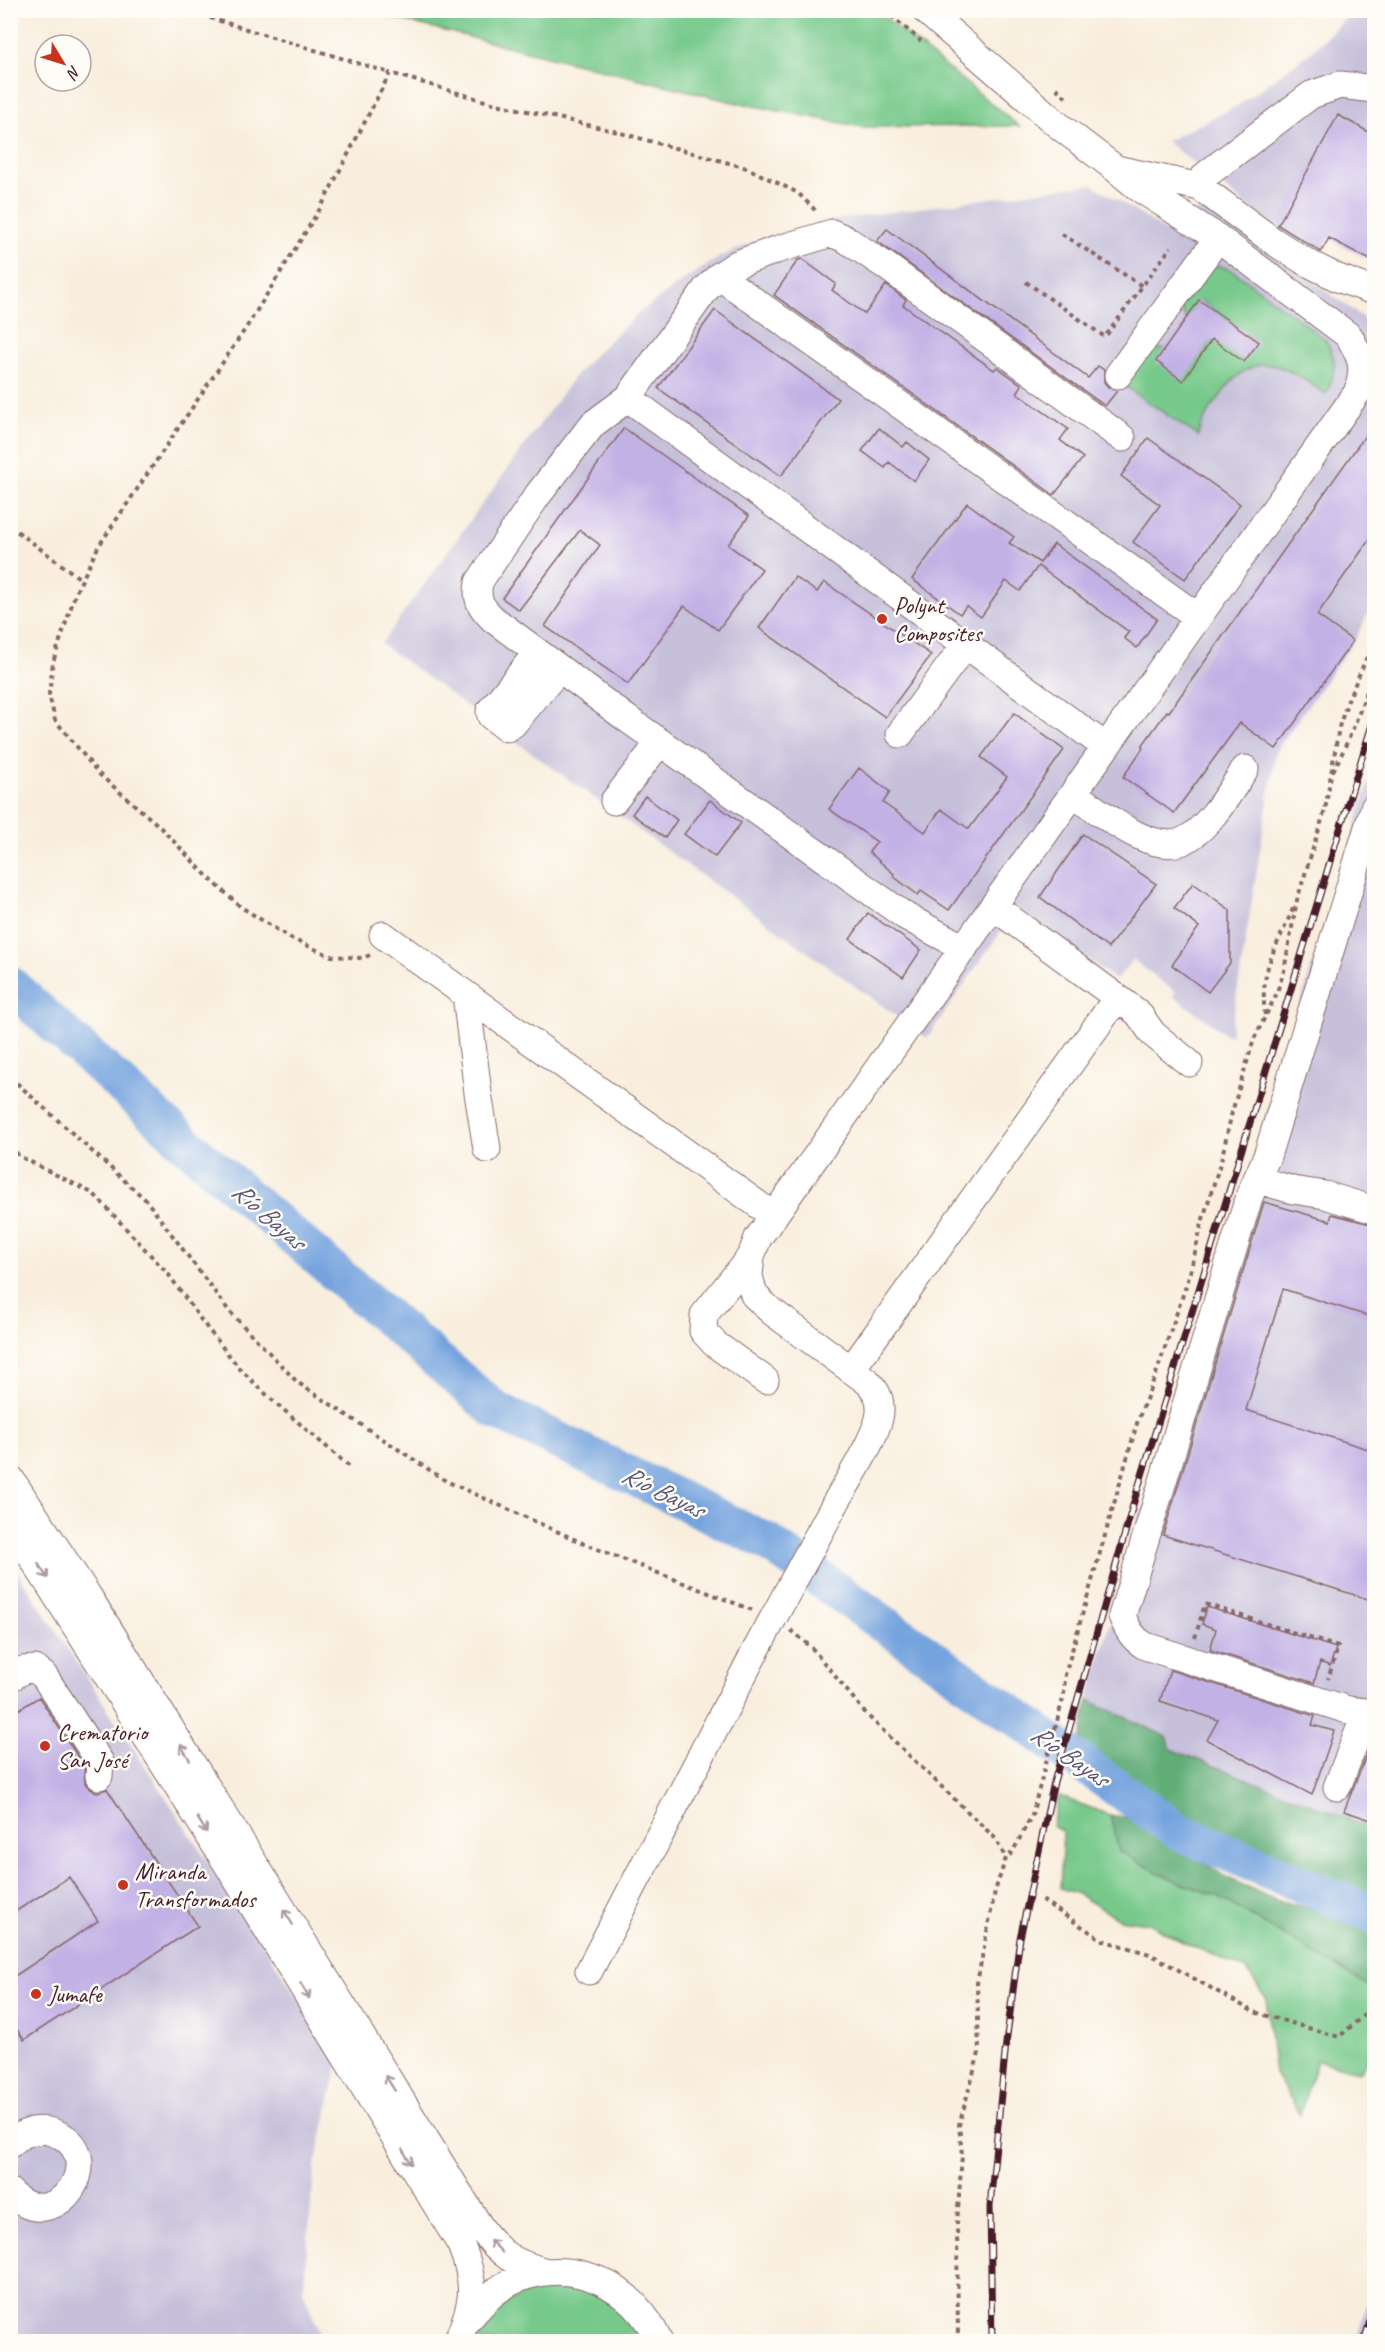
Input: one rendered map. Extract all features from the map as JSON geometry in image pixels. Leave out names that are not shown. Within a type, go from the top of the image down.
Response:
[{"type":"street","points":[[589,1971],[756,1650],[876,1429],[881,1413],[878,1394],[868,1382],[771,1311],[754,1295],[749,1276],[751,1256],[758,1238],[1358,393],[1364,375],[1361,357],[1349,336],[1218,238],[1160,213],[1139,188],[1058,125],[925,10]]},
{"type":"street","points":[[1196,186],[1207,174],[1311,95],[1341,85],[1374,89]]},
{"type":"street","points":[[1116,169],[1196,186],[1212,195],[1273,242],[1306,262],[1338,278],[1374,291]]},
{"type":"street","points":[[964,948],[905,916],[537,653],[483,609],[477,597],[479,582],[537,495],[592,424],[628,398],[706,289],[719,276],[737,264],[832,233],[847,240],[886,266],[1122,438]]},
{"type":"street","points":[[1118,375],[1218,238]]},
{"type":"street","points":[[719,276],[1198,617]]},
{"type":"street","points":[[628,398],[1106,747]]},
{"type":"street","points":[[900,734],[965,645]]},
{"type":"street","points":[[537,653],[490,711],[491,716],[507,728],[513,724],[559,669]]},
{"type":"street","points":[[614,801],[660,742]]},
{"type":"street","points":[[1073,794],[1147,840],[1167,845],[1184,841],[1199,830],[1245,769]]},
{"type":"street","points":[[1337,1787],[1370,1713],[1337,1707],[1145,1646],[1128,1632],[1122,1616],[1249,1197],[1258,1180],[1374,808]]},
{"type":"street","points":[[993,906],[1137,1013],[1153,1035],[1189,1063]]},
{"type":"street","points":[[389,939],[774,1216]]},
{"type":"street","points":[[466,995],[487,1149]]},
{"type":"street","points":[[851,1370],[1117,998]]},
{"type":"street","points":[[1258,1180],[1293,1190],[1325,1195],[1374,1210]]},
{"type":"street","points":[[751,1256],[704,1315],[704,1331],[715,1344],[765,1380]]},
{"type":"street","points":[[10,1478],[88,1596],[480,2227],[492,2244],[506,2257],[521,2265],[547,2272]]},
{"type":"street","points":[[10,1523],[219,1852],[461,2245],[472,2285],[472,2298],[460,2333]]},
{"type":"street","points":[[10,1678],[23,1670],[35,1669],[44,1676],[100,1762],[99,1776]]},
{"type":"street","points":[[10,2116],[36,2130],[58,2133],[68,2140],[78,2160],[79,2172],[76,2184],[69,2194],[48,2206],[35,2206],[22,2202],[10,2192]]},
{"type":"street","points":[[10,2144],[17,2137],[36,2130]]},
{"type":"street","points":[[460,2333],[485,2299],[514,2280],[547,2272],[568,2272],[589,2276],[609,2284],[626,2295],[642,2310],[654,2328],[659,2342]]},
{"type":"path","points":[[184,10],[492,103],[610,130],[747,168],[798,193],[825,220],[832,233]]},
{"type":"path","points":[[389,939],[363,958],[331,956],[292,939],[241,907],[208,877],[158,825],[100,775],[56,720],[49,694],[53,662],[82,580],[98,546],[246,328],[321,207],[390,73]]},
{"type":"path","points":[[1062,234],[1142,286]]},
{"type":"path","points":[[1026,282],[1105,337],[1171,247]]},
{"type":"path","points":[[10,526],[82,580]]},
{"type":"path","points":[[1265,1016],[1263,996],[1266,969],[1296,900],[1325,810],[1339,727],[1348,700],[1374,641]]},
{"type":"path","points":[[1331,775],[1353,732],[1366,697],[1374,662]]},
{"type":"path","points":[[958,2342],[957,2223],[962,2155],[959,2125],[980,2053],[977,1983],[995,1892],[1006,1858],[1012,1853],[1032,1815],[1064,1695],[1065,1676],[1138,1420],[1160,1365],[1189,1277],[1232,1112],[1254,1039],[1276,994],[1284,971],[1296,900]]},
{"type":"path","points":[[10,1077],[146,1200],[229,1311],[297,1382],[446,1481],[587,1545],[756,1612]]},
{"type":"path","points":[[10,1145],[19,1156],[94,1194],[169,1275],[240,1369],[351,1468]]},
{"type":"path","points":[[1193,1644],[1205,1604],[1338,1647],[1326,1686]]},
{"type":"path","points":[[788,1628],[811,1647],[868,1716],[994,1838],[1006,1858]]},
{"type":"path","points":[[1374,1659],[1369,1678],[1374,1683]]},
{"type":"path","points":[[1042,1900],[1102,1941],[1150,1954],[1254,2012],[1339,2037],[1374,2006]]},
{"type":"shaded area","points":[[1353,11],[1374,11],[1374,262],[1330,238],[1321,252],[1276,229],[1166,141],[1237,106],[1311,52]]},
{"type":"shaded area","name":"Polynt Composites","points":[[1092,184],[1177,238],[1204,201],[1374,326],[1374,601],[1356,638],[1276,751],[1230,1037],[1173,996],[1176,992],[1133,960],[1116,980],[1017,908],[927,1038],[381,644],[574,377],[638,314],[687,278],[720,257],[762,238],[826,221]]},
{"type":"shaded area","points":[[1374,765],[1374,1829],[1171,1749],[1167,1737],[1088,1700],[1138,1527],[1138,1516],[1145,1506]]},
{"type":"shaded area","points":[[10,1561],[339,2060],[315,2166],[303,2291],[323,2341],[11,2341]]},
{"type":"shaded area","points":[[1374,2280],[1374,2341],[1356,2341]]},
{"type":"green space","points":[[364,11],[877,11],[1019,126],[862,127],[733,102]]},
{"type":"green space","points":[[1220,266],[1233,271],[1325,339],[1334,360],[1334,372],[1326,394],[1284,369],[1271,365],[1259,365],[1246,369],[1234,379],[1214,404],[1198,436],[1122,384],[1151,349],[1165,349],[1182,380],[1212,339],[1258,342],[1200,300],[1186,319],[1180,306],[1208,269]]},
{"type":"green space","points":[[1088,1700],[1167,1737],[1171,1749],[1374,1829],[1374,1989],[1217,1896],[1172,1880],[1119,1851],[1110,1815],[1144,1821],[1224,1876],[1275,1900],[1311,1908],[1312,1889],[1275,1866],[1170,1814],[1080,1744]]},
{"type":"green space","points":[[1059,1796],[1110,1815],[1119,1851],[1172,1880],[1217,1896],[1374,1989],[1374,2051],[1360,2072],[1317,2060],[1300,2114],[1275,2074],[1266,1999],[1247,1970],[1181,1941],[1148,1923],[1119,1919],[1078,1894],[1060,1888],[1063,1832],[1052,1826]]},
{"type":"green space","points":[[540,2287],[575,2289],[601,2297],[622,2314],[642,2341],[472,2342],[487,2321],[508,2301]]},
{"type":"building","points":[[1338,115],[1374,135],[1374,262],[1329,238],[1321,252],[1278,225]]},
{"type":"building","points":[[887,229],[1088,378],[1098,366],[1104,370],[1104,382],[1109,388],[1117,391],[1105,406],[877,241]]},
{"type":"building","points":[[802,259],[836,284],[832,290],[865,314],[886,285],[906,300],[903,305],[994,370],[997,367],[1022,385],[1017,393],[1068,429],[1060,440],[1083,458],[1054,495],[774,295],[798,260]]},
{"type":"building","points":[[1199,300],[1259,342],[1244,362],[1212,339],[1183,381],[1156,361]]},
{"type":"building","points":[[715,310],[838,399],[781,476],[658,388]]},
{"type":"building","points":[[1374,423],[1374,533],[1317,615],[1353,641],[1276,749],[1240,723],[1174,813],[1123,777],[1143,748],[1142,746],[1167,711],[1169,712]]},
{"type":"building","points":[[624,428],[749,516],[728,545],[762,569],[718,630],[684,606],[628,684],[545,626],[600,545],[580,530],[519,610],[502,598]]},
{"type":"building","points":[[879,428],[903,447],[907,442],[929,460],[914,481],[889,462],[885,468],[862,451]]},
{"type":"building","points":[[1148,438],[1240,504],[1185,579],[1133,542],[1160,505],[1121,476]]},
{"type":"building","points":[[967,503],[1014,537],[1009,543],[1040,563],[1054,544],[1157,619],[1137,648],[1124,638],[1129,632],[1038,566],[1020,591],[1006,581],[981,617],[966,606],[960,614],[912,579]]},
{"type":"building","points":[[795,577],[817,592],[824,582],[931,655],[885,717],[759,628]]},
{"type":"building","points":[[1014,713],[1064,750],[949,910],[921,891],[918,895],[893,876],[894,874],[869,852],[877,842],[829,809],[859,768],[890,792],[883,803],[925,832],[941,809],[969,829],[1007,777],[981,757]]},
{"type":"building","points":[[645,796],[677,820],[665,838],[632,814]]},
{"type":"building","points":[[710,800],[741,823],[715,857],[684,834]]},
{"type":"building","points":[[1083,834],[1156,884],[1108,948],[1040,897]]},
{"type":"building","points":[[1193,883],[1230,910],[1230,963],[1208,992],[1172,965],[1199,927],[1174,908]]},
{"type":"building","points":[[868,913],[921,950],[903,977],[850,939]]},
{"type":"building","points":[[1264,1202],[1330,1221],[1332,1214],[1374,1225],[1374,1318],[1283,1289],[1246,1410],[1374,1451],[1374,1601],[1163,1535]]},
{"type":"building","points":[[1207,1607],[1336,1648],[1330,1666],[1320,1662],[1314,1683],[1210,1650],[1216,1629],[1202,1624]]},
{"type":"building","points":[[1170,1670],[1315,1716],[1312,1725],[1334,1731],[1312,1795],[1207,1740],[1218,1720],[1160,1701]]},
{"type":"building","points":[[39,1697],[84,1766],[85,1783],[97,1792],[107,1789],[198,1926],[24,2040],[10,2019],[10,1979],[98,1921],[69,1877],[10,1915],[10,1715]]},
{"type":"building","points":[[1374,1736],[1374,1821],[1344,1811]]},
{"type":"waterway","name":"Río Bayas","points":[[10,985],[210,1165],[495,1410],[766,1541],[1178,1831],[1374,1915]]},
{"type":"railway","points":[[992,2342],[990,2206],[1006,2043],[1020,1938],[1054,1782],[1135,1498],[1374,718]]},
{"type":"railway","points":[[1364,2342],[1374,2307]]},
{"type":"place","name":"Polynt Composites","points":[[882,619]]},
{"type":"place","name":"Crematorio San José","points":[[45,1746]]},
{"type":"place","name":"Miranda Transformados","points":[[123,1885]]},
{"type":"place","name":"Jumafe","points":[[36,1994]]}]
